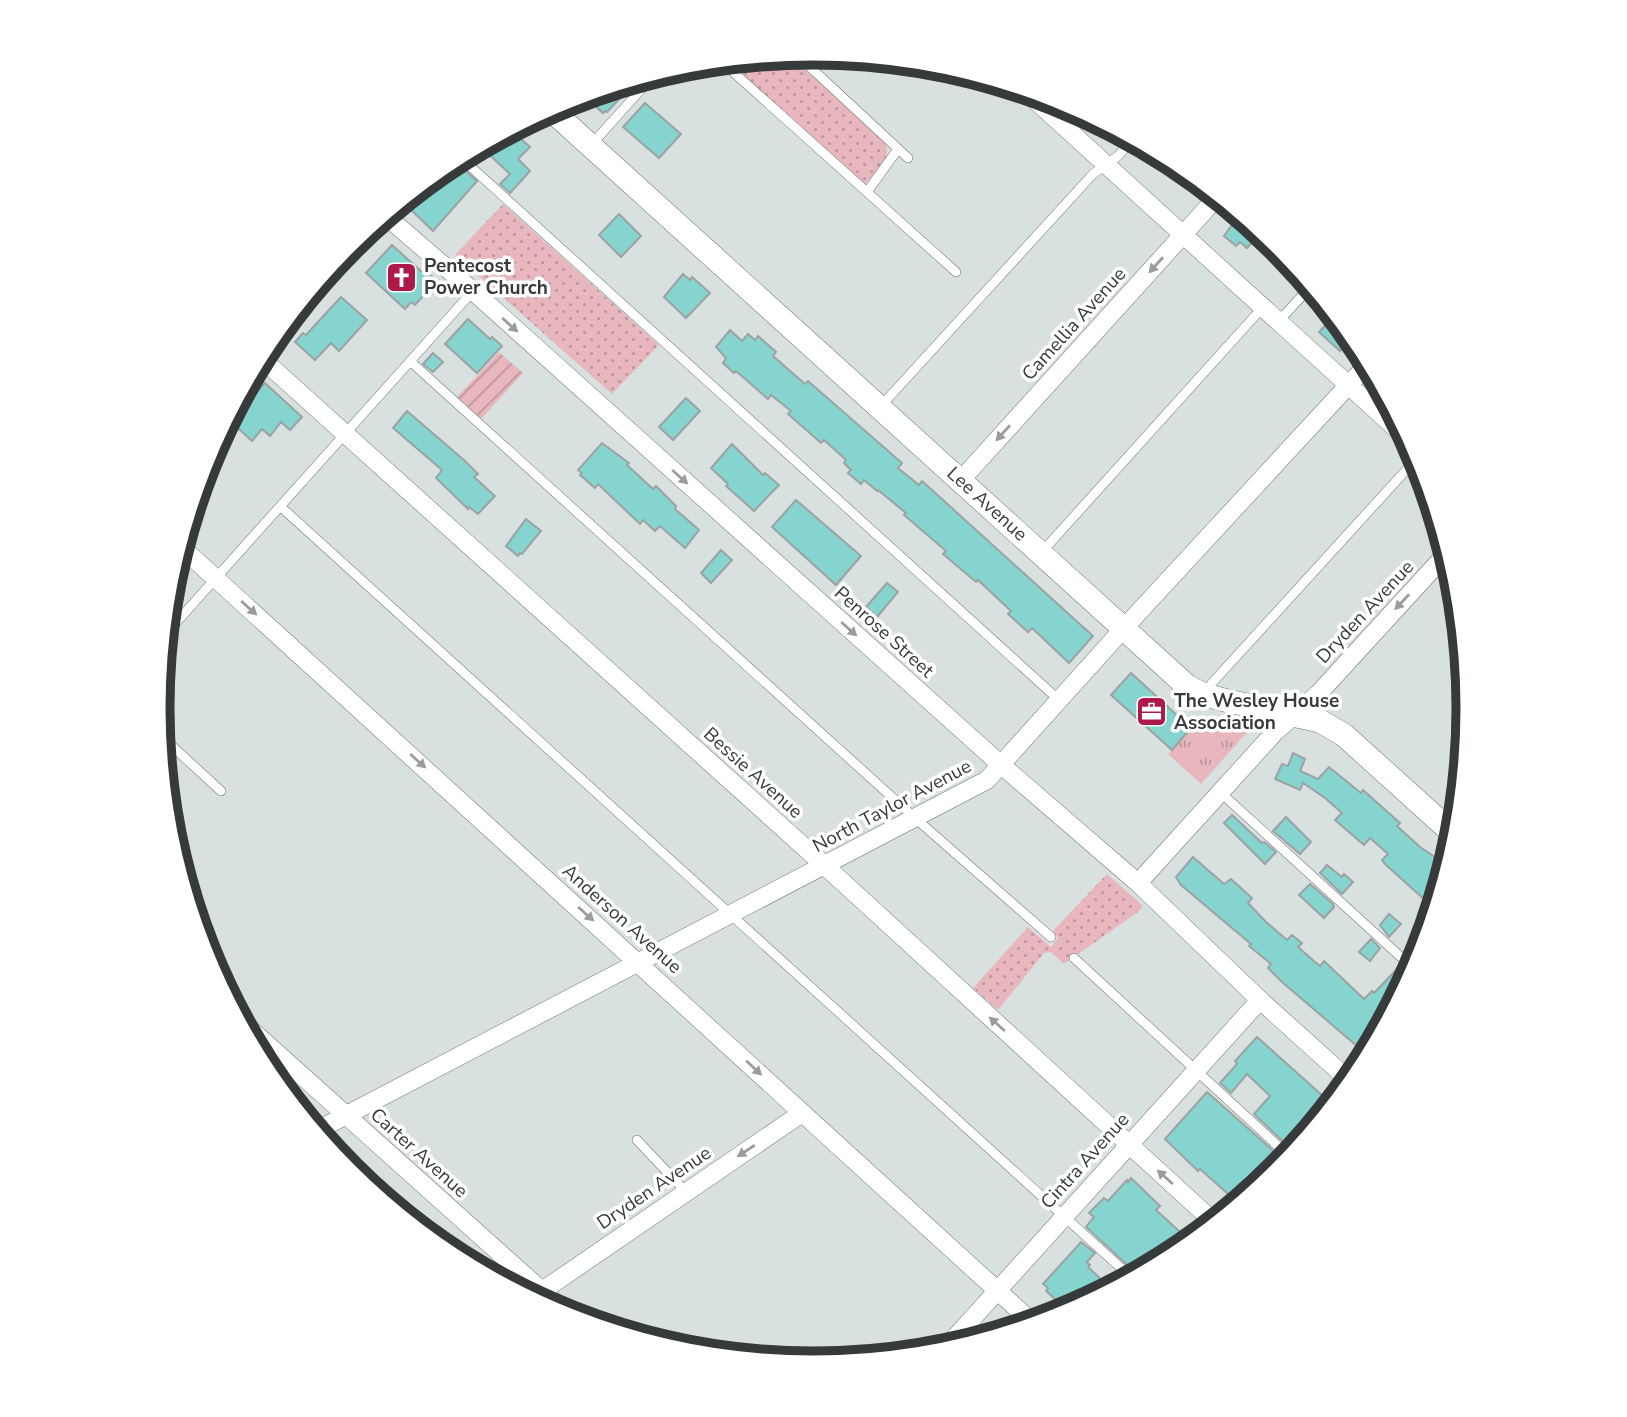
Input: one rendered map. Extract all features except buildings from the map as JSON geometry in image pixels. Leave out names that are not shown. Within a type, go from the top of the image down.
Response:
[{"type":"street","points":[[1043,108],[1391,424]]},
{"type":"street","name":"Lee Avenue","points":[[559,117],[1187,686],[1202,694],[1320,721],[1344,735],[1446,827]]},
{"type":"street","name":"Camellia Avenue","points":[[961,480],[1211,203]]},
{"type":"street","name":"Penrose Street","points":[[393,222],[1001,765],[1138,883],[1343,1075]]},
{"type":"street","name":"Bessie Avenue","points":[[269,365],[824,865],[1208,1217]]},
{"type":"street","name":"North Taylor Avenue","points":[[325,1127],[987,780],[1362,372]]},
{"type":"street","name":"Anderson Avenue","points":[[189,554],[1025,1316]]},
{"type":"street","name":"Dryden Avenue","points":[[1138,883],[1275,732],[1319,693],[1440,561]]},
{"type":"street","name":"Cintra Avenue","points":[[957,1336],[1260,1000]]},
{"type":"street","name":"Carter Avenue","points":[[262,1040],[525,1284]]},
{"type":"street","name":"Dryden Avenue","points":[[540,1291],[802,1113]]},
{"type":"lane","points":[[808,65],[908,158]]},
{"type":"lane","points":[[731,70],[956,272]]},
{"type":"lane","points":[[590,145],[642,89]]},
{"type":"lane","points":[[880,407],[1093,174],[1126,146]]},
{"type":"lane","points":[[867,192],[898,149]]},
{"type":"lane","points":[[469,165],[1059,700]]},
{"type":"lane","points":[[175,624],[473,291]]},
{"type":"lane","points":[[1278,322],[1304,293]]},
{"type":"lane","points":[[1041,553],[1263,307]]},
{"type":"lane","points":[[410,361],[915,818],[1051,937]]},
{"type":"lane","points":[[1202,694],[1410,466]]},
{"type":"lane","points":[[281,507],[1125,1271]]},
{"type":"lane","points":[[171,745],[221,791]]},
{"type":"lane","points":[[1220,792],[1405,961]]},
{"type":"lane","points":[[1074,958],[1282,1150]]},
{"type":"lane","points":[[637,1140],[686,1192]]},
{"type":"green space","points":[[800,65],[883,139],[887,150],[886,162],[865,184],[735,69]]},
{"type":"green space","points":[[503,204],[659,345],[612,394],[455,255]]},
{"type":"green space","points":[[499,352],[523,373],[481,419],[457,397]]},
{"type":"green space","points":[[1200,719],[1251,728],[1201,784],[1168,754]]},
{"type":"green space","points":[[1107,874],[1143,906],[1138,912],[1064,964],[1051,952],[1044,953],[998,1010],[973,988],[1028,927],[1051,947],[1058,938],[1052,932]]},
{"type":"place","name":"Pentecost Power Church","points":[[401,277]]},
{"type":"place","name":"The Wesley House Association","points":[[1151,712]]}]
